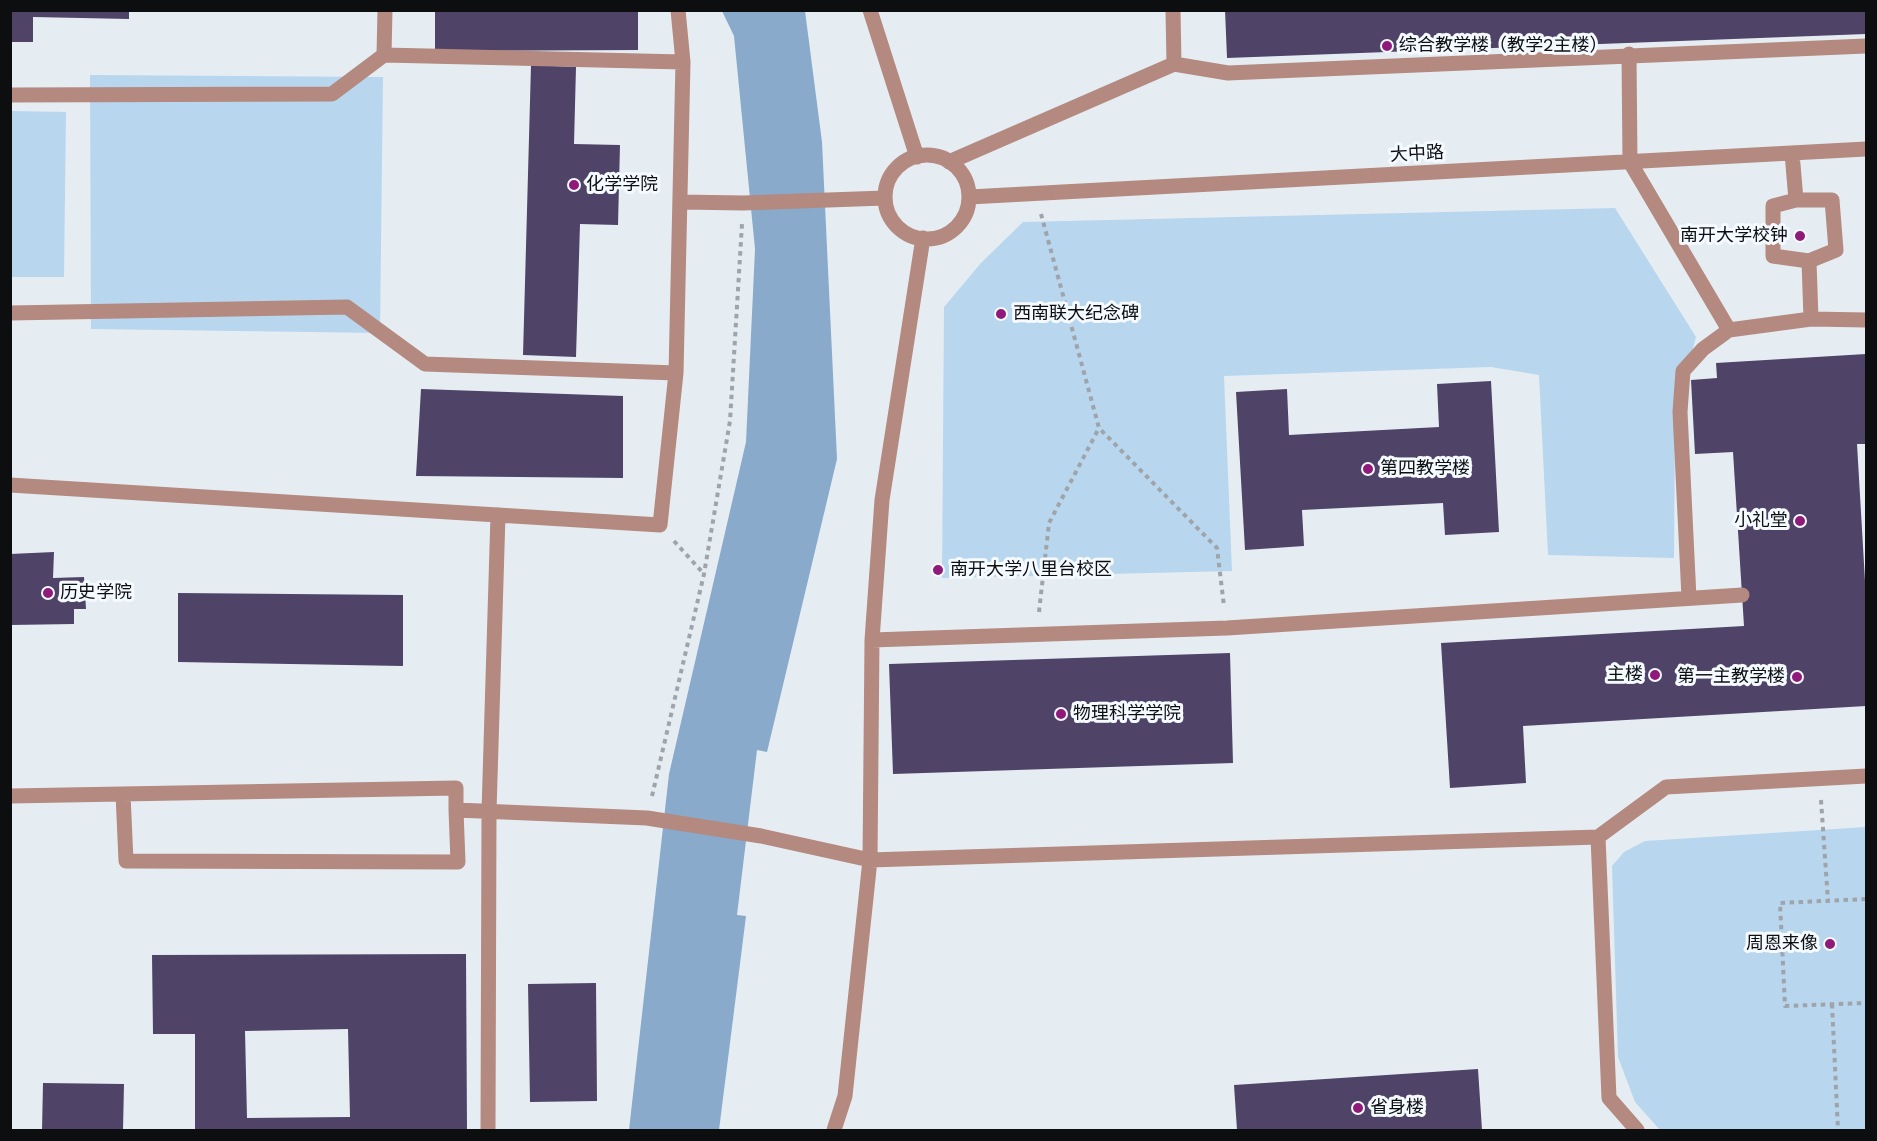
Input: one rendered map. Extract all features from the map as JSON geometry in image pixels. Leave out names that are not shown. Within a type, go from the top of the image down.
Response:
[{"type":"street","points":[[384,56],[385,10]]},
{"type":"street","points":[[10,485],[660,525],[676,373],[682,202],[683,62],[678,10]]},
{"type":"street","points":[[870,10],[917,157]]},
{"type":"street","points":[[1173,10],[1174,64]]},
{"type":"street","points":[[949,162],[1174,64],[1228,73],[1629,54],[1866,46]]},
{"type":"street","points":[[1629,54],[1630,162],[1729,330]]},
{"type":"street","points":[[10,94],[332,94],[384,56],[683,62]]},
{"type":"street","name":"大中路","points":[[969,197],[1866,149]]},
{"type":"street","points":[[1792,153],[1796,200]]},
{"type":"street","points":[[917,157],[937,157],[949,162],[960,171],[967,183],[969,197],[967,210],[961,223],[941,237],[923,238],[905,233],[895,225],[889,215],[885,198],[890,177],[898,166],[917,157]]},
{"type":"street","points":[[682,202],[743,203],[885,198]]},
{"type":"street","points":[[1796,200],[1832,200],[1836,250],[1809,261],[1773,256],[1773,206],[1796,200]]},
{"type":"street","points":[[834,1131],[845,1096],[870,860],[872,640],[882,500],[923,238]]},
{"type":"street","points":[[1809,261],[1811,319]]},
{"type":"street","points":[[10,313],[347,308],[425,364],[676,373]]},
{"type":"street","points":[[1689,598],[1680,412],[1683,371],[1703,350],[1729,330],[1811,319],[1866,320]]},
{"type":"street","points":[[488,1131],[489,812],[498,515]]},
{"type":"street","points":[[872,640],[1227,628],[1742,595]]},
{"type":"street","points":[[456,810],[647,818],[761,836],[870,860],[1598,837],[1666,787],[1866,776]]},
{"type":"street","points":[[10,796],[456,788],[458,862],[126,861],[123,794]]},
{"type":"street","points":[[1598,837],[1609,1098],[1636,1131]]},
{"type":"path","points":[[1035,193],[1099,428],[1217,548],[1227,628]]},
{"type":"path","points":[[647,818],[704,574],[730,421],[743,203]]},
{"type":"path","points":[[1036,635],[1049,523],[1099,428]]},
{"type":"path","points":[[660,525],[704,574]]},
{"type":"path","points":[[1820,778],[1828,901]]},
{"type":"path","points":[[1866,899],[1780,903],[1785,1006],[1866,1003]]},
{"type":"path","points":[[1832,1004],[1838,1131]]},
{"type":"shaded area","points":[[722,11],[805,11],[822,142],[837,459],[767,752],[757,750],[737,915],[746,916],[719,1130],[629,1130],[669,774],[746,442],[755,249],[734,36]]},
{"type":"shaded area","points":[[90,75],[383,77],[380,333],[91,329]]},
{"type":"shaded area","points":[[11,111],[66,112],[64,277],[11,277]]},
{"type":"shaded area","points":[[1615,208],[1696,337],[1675,415],[1674,558],[1548,555],[1539,375],[1491,367],[1224,376],[1232,571],[942,578],[944,307],[981,263],[1023,222]]},
{"type":"shaded area","points":[[1866,827],[1866,1130],[1660,1130],[1635,1102],[1618,1057],[1612,866],[1624,852],[1645,841]]},
{"type":"building","points":[[10,10],[129,10],[129,19],[33,17],[33,42],[10,42]]},
{"type":"building","points":[[435,10],[638,10],[638,50],[435,51]]},
{"type":"building","name":"综合教学楼（教学2主楼）","points":[[1225,10],[1866,10],[1866,34],[1227,58]]},
{"type":"building","name":"化学学院","points":[[531,65],[576,67],[574,144],[620,145],[618,225],[580,224],[576,357],[523,355]]},
{"type":"building","points":[[1866,354],[1866,444],[1857,444],[1866,598],[1866,706],[1523,726],[1526,783],[1450,788],[1441,643],[1744,626],[1733,452],[1695,454],[1691,380],[1717,378],[1716,363]]},
{"type":"building","name":"第四教学楼","points":[[1491,381],[1499,532],[1445,535],[1443,503],[1302,510],[1304,546],[1245,550],[1236,392],[1287,389],[1289,435],[1439,427],[1437,384]]},
{"type":"building","points":[[421,389],[623,396],[623,478],[416,476]]},
{"type":"building","name":"历史学院","points":[[54,552],[53,578],[84,577],[86,609],[74,609],[74,624],[10,625],[10,554]]},
{"type":"building","points":[[178,593],[403,595],[403,666],[178,662]]},
{"type":"building","name":"物理科学学院","points":[[1230,653],[1233,763],[893,774],[889,664]]},
{"type":"building","points":[[466,954],[467,1130],[195,1130],[195,1034],[153,1034],[152,955]],"holes":[[[348,1029],[350,1117],[247,1118],[245,1031]]]},
{"type":"building","points":[[596,983],[597,1101],[530,1102],[528,984]]},
{"type":"building","name":"省身楼","points":[[1478,1069],[1482,1130],[1237,1130],[1234,1085]]},
{"type":"building","points":[[43,1083],[124,1084],[123,1130],[42,1130]]},
{"type":"place","name":"综合教学楼（教学2主楼）","points":[[1387,46]]},
{"type":"place","name":"化学学院","points":[[574,185]]},
{"type":"place","name":"南开大学校钟","points":[[1800,236]]},
{"type":"place","name":"西南联大纪念碑","points":[[1001,314]]},
{"type":"place","name":"第四教学楼","points":[[1368,469]]},
{"type":"place","name":"小礼堂","points":[[1800,521]]},
{"type":"place","name":"南开大学八里台校区","points":[[938,570]]},
{"type":"place","name":"历史学院","points":[[48,593]]},
{"type":"place","name":"主楼","points":[[1655,675]]},
{"type":"place","name":"第一主教学楼","points":[[1797,677]]},
{"type":"place","name":"物理科学学院","points":[[1061,714]]},
{"type":"place","name":"周恩来像","points":[[1830,944]]},
{"type":"place","name":"省身楼","points":[[1358,1108]]}]
